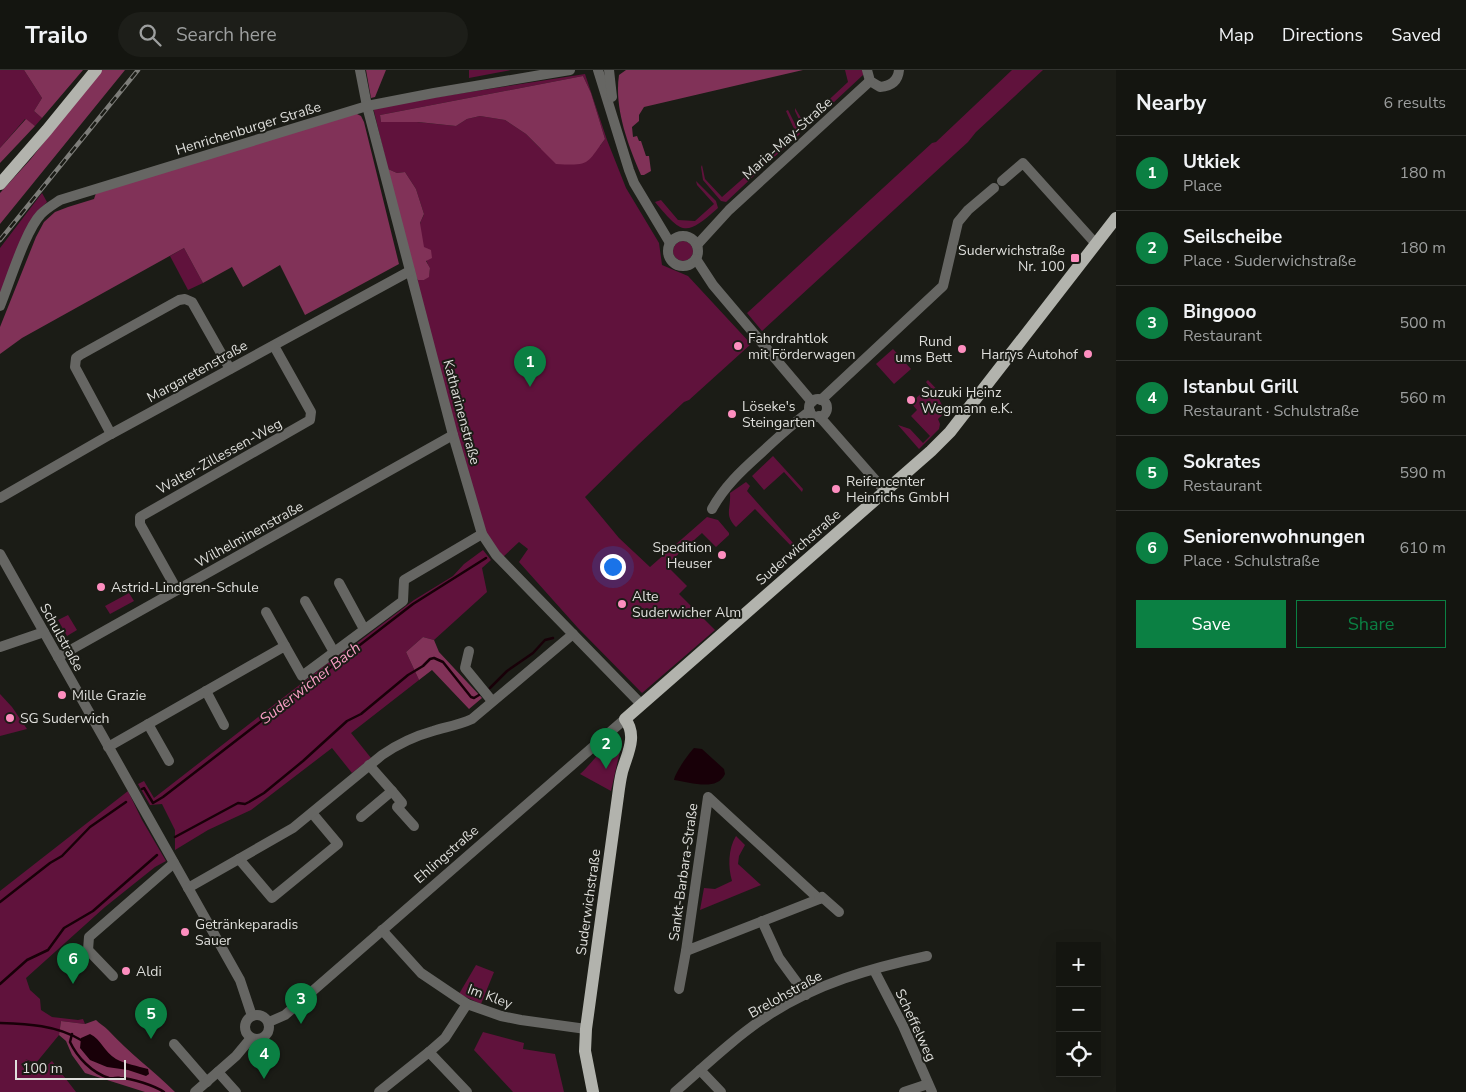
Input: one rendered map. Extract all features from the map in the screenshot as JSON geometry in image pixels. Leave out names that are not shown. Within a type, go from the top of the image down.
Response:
[{"type":"main road","points":[[0,184],[42,137],[96,70]]},
{"type":"main road","name":"Suderwichstraße","points":[[641,704],[931,451],[950,432],[1116,218]]},
{"type":"main road","name":"Ehlingstraße","points":[[625,719],[641,704]]},
{"type":"main road","name":"Suderwichstraße","points":[[593,1092],[585,1051],[586,1029],[618,796],[622,772],[632,739],[631,730],[625,719]]},
{"type":"street","name":"Katharinenstraße","points":[[360,70],[366,106],[482,534],[496,555],[641,704]]},
{"type":"street","name":"Henrichenburger Straße","points":[[0,306],[28,235],[38,218],[60,200],[366,106],[570,70]]},
{"type":"street","points":[[598,70],[629,170],[647,205],[674,240]]},
{"type":"street","points":[[609,70],[617,133]]},
{"type":"street","points":[[867,70],[870,81],[880,87],[896,80],[899,70]]},
{"type":"street","name":"Maria-May-Straße","points":[[694,242],[870,81]]},
{"type":"street","points":[[712,509],[729,483],[943,286],[958,222],[968,210],[1023,163],[1096,244]]},
{"type":"street","points":[[682,236],[694,242],[698,255],[693,263],[683,267],[672,262],[668,252],[674,240],[682,236]]},
{"type":"street","points":[[693,263],[814,404],[815,416],[819,416],[885,491]]},
{"type":"street","name":"Margaretenstraße","points":[[0,498],[111,434],[410,271]]},
{"type":"street","points":[[111,434],[75,367],[76,358],[80,354],[179,300],[185,299],[192,302],[230,369]]},
{"type":"street","name":"Walter-Zillessen-Weg","points":[[177,590],[140,524],[140,517],[310,420],[311,412],[274,346]]},
{"type":"street","points":[[814,404],[825,404],[824,414],[819,416]]},
{"type":"street","name":"Wilhelminenstraße","points":[[58,657],[454,435]]},
{"type":"street","points":[[266,612],[302,676],[403,601],[404,580],[482,534]]},
{"type":"street","name":"Schulstraße","points":[[0,554],[3,567],[44,632],[240,980],[252,1016]]},
{"type":"street","points":[[339,583],[364,629]]},
{"type":"street","points":[[305,602],[334,652]]},
{"type":"street","points":[[0,647],[44,632]]},
{"type":"street","points":[[188,888],[293,828],[392,748],[435,730],[472,719],[573,634]]},
{"type":"street","points":[[108,747],[285,646]]},
{"type":"street","points":[[469,651],[465,668],[492,701]]},
{"type":"street","points":[[206,691],[224,725]]},
{"type":"street","name":"Ehlingstraße","points":[[195,1092],[236,1056],[251,1038],[255,1040],[264,1038],[269,1031],[269,1022],[285,1015],[625,719]]},
{"type":"street","points":[[148,724],[169,761]]},
{"type":"street","points":[[369,765],[402,803],[397,807],[414,826]]},
{"type":"street","points":[[361,817],[392,791]]},
{"type":"street","name":"Sankt-Barbara-Straße","points":[[679,989],[708,797],[819,898]]},
{"type":"street","points":[[239,859],[272,898],[338,844],[312,813]]},
{"type":"street","points":[[113,976],[88,950],[89,937],[174,863]]},
{"type":"street","name":"Sankt-Barbara-Straße","points":[[686,952],[822,897],[839,912]]},
{"type":"street","points":[[762,921],[779,958],[806,995]]},
{"type":"street","name":"Im Kley","points":[[382,930],[421,973],[467,1004],[501,1016],[586,1029]]},
{"type":"street","name":"Brelohstraße","points":[[675,1092],[754,1025],[806,995],[837,981],[927,956]]},
{"type":"street","name":"Scheffelweg","points":[[874,970],[903,1026],[930,1088]]},
{"type":"street","points":[[379,1092],[445,1038],[467,1004]]},
{"type":"street","points":[[251,1038],[246,1032],[246,1020],[252,1016],[259,1015],[265,1017],[269,1022]]},
{"type":"street","points":[[174,1044],[207,1082]]},
{"type":"street","points":[[429,1052],[467,1092]]},
{"type":"street","points":[[700,1070],[720,1092]]},
{"type":"street","points":[[218,1072],[236,1092]]},
{"type":"street","points":[[904,1092],[930,1088]]},
{"type":"shaded area","points":[[0,70],[24,70],[42,98],[34,111],[42,118],[35,126],[25,119],[0,148]]},
{"type":"shaded area","points":[[24,70],[83,70],[42,118],[34,111],[42,98]]},
{"type":"shaded area","points":[[101,70],[125,70],[0,224],[0,193],[30,160]]},
{"type":"shaded area","points":[[366,70],[386,70],[375,97],[371,98]]},
{"type":"shaded area","points":[[469,70],[511,70],[469,78]]},
{"type":"shaded area","points":[[626,70],[803,70],[644,107],[639,115],[639,121],[632,127],[633,137],[637,136],[639,141],[641,141],[646,156],[649,156],[651,171],[641,175],[623,126],[618,100],[619,75]]},
{"type":"shaded area","points":[[845,70],[863,70],[863,75],[804,130],[795,108],[804,123],[848,82]]},
{"type":"shaded area","points":[[1012,70],[1043,70],[976,132],[968,142],[762,331],[747,313],[932,143],[936,142]]},
{"type":"shaded area","points":[[585,74],[607,140],[626,188],[659,243],[662,265],[688,276],[751,344],[689,400],[684,402],[585,497],[619,538],[650,567],[707,517],[718,520],[729,533],[716,547],[702,533],[666,565],[687,586],[679,594],[715,630],[642,693],[578,628],[519,562],[528,549],[519,542],[503,557],[484,531],[412,271],[373,107]],"holes":[[[583,76],[591,93],[605,139],[600,146],[541,149],[526,134],[505,120],[480,116],[467,119],[456,126],[417,122],[381,122],[380,115]],[[388,169],[397,173],[405,172],[416,189],[424,214],[420,225],[426,259],[430,268],[429,276],[424,280]]]},
{"type":"shaded area","points":[[583,76],[591,93],[605,139],[590,158],[582,164],[556,164],[526,134],[505,120],[480,116],[467,119],[456,126],[418,122],[381,122],[380,115]]},
{"type":"shaded area","points":[[788,110],[800,134],[762,168],[760,163],[795,131],[786,111]]},
{"type":"shaded area","points":[[355,113],[361,116],[364,122],[399,264],[305,315],[280,265],[243,287],[232,267],[203,283],[184,248],[22,338],[0,354],[0,327],[36,237],[44,222],[55,212],[94,199],[96,193]]},
{"type":"shaded area","points":[[26,119],[35,126],[0,163],[0,148]]},
{"type":"shaded area","points":[[702,165],[705,179],[722,197],[756,167],[759,171],[726,202],[721,201],[703,180]]},
{"type":"shaded area","points":[[388,169],[397,173],[405,172],[416,189],[424,214],[420,223],[424,247],[431,250],[432,258],[426,261],[430,268],[429,277],[424,280],[418,280],[414,273]]},
{"type":"shaded area","points":[[696,181],[716,201],[718,208],[698,224],[691,228],[685,228],[672,221],[655,202],[661,200],[678,220],[695,221],[714,204],[697,185]]},
{"type":"shaded area","points":[[42,193],[47,202],[37,212],[0,295],[0,248]]},
{"type":"shaded area","points":[[683,241],[690,244],[693,251],[690,258],[683,261],[676,258],[673,251],[676,244]]},
{"type":"shaded area","points":[[184,248],[203,283],[188,290],[170,256]]},
{"type":"shaded area","points":[[893,349],[911,369],[894,384],[876,364]]},
{"type":"shaded area","points":[[928,380],[943,396],[939,399],[944,409],[938,419],[939,429],[919,449],[898,425],[910,429],[923,443],[930,436],[911,416],[917,410],[911,403],[929,386],[926,382]]},
{"type":"shaded area","points":[[773,456],[803,489],[802,492],[784,472],[764,490],[752,476]]},
{"type":"shaded area","points":[[746,482],[750,486],[747,491],[801,552],[799,554],[755,509],[736,527],[732,523],[729,515],[730,493]]},
{"type":"shaded area","points":[[483,550],[491,560],[482,568],[487,592],[434,640],[423,637],[406,652],[419,680],[351,733],[371,758],[352,773],[332,748],[251,810],[208,830],[175,850],[175,830],[162,804],[150,805],[138,784],[144,781],[154,798],[351,645],[353,646],[414,600],[453,576],[464,564]]},
{"type":"shaded area","points":[[129,593],[134,601],[110,614],[105,606]]},
{"type":"shaded area","points":[[68,615],[77,630],[67,636],[58,620]]},
{"type":"shaded area","points":[[423,637],[434,640],[439,652],[482,698],[469,709],[432,670],[419,680],[406,652]]},
{"type":"shaded area","name":"SG Suderwich","points":[[0,694],[12,707],[27,729],[0,736]]},
{"type":"shaded area","points":[[620,738],[622,742],[611,791],[580,774],[609,744]]},
{"type":"shaded area","points":[[694,748],[702,749],[724,769],[725,774],[721,780],[710,784],[695,784],[674,780],[682,764]]},
{"type":"shaded area","points":[[128,791],[142,820],[166,861],[155,867],[105,907],[26,978],[30,990],[40,999],[41,1010],[52,1017],[83,1019],[85,1024],[61,1021],[59,1035],[36,1063],[25,1059],[43,1069],[52,1061],[76,1092],[0,1092],[0,891]]},
{"type":"shaded area","points":[[736,836],[745,845],[739,856],[738,864],[761,885],[700,910],[704,888],[715,889],[732,881],[729,858]]},
{"type":"shaded area","points":[[476,965],[494,972],[481,1004],[459,994]]},
{"type":"shaded area","points":[[96,1020],[175,1092],[145,1092],[85,1073],[72,1055],[66,1041],[59,1035],[61,1021],[85,1024]]},
{"type":"shaded area","points":[[483,1032],[524,1043],[523,1049],[555,1054],[564,1092],[513,1092],[474,1050]]},
{"type":"shaded area","points":[[90,1034],[116,1059],[148,1069],[149,1074],[146,1076],[128,1070],[107,1067],[90,1060],[80,1048],[81,1038]]},
{"type":"waterway","name":"Suderwicher Bach","points":[[142,789],[144,788],[153,803],[163,797],[413,604],[486,558]]},
{"type":"waterway","name":"Suderwicher Bach","points":[[490,688],[507,671],[533,653],[545,640],[553,638]]},
{"type":"waterway","name":"Suderwicher Bach","points":[[175,837],[238,803],[245,804],[264,793],[347,721],[361,714],[430,659],[434,658],[443,662],[471,697],[474,698],[479,695]]},
{"type":"waterway","name":"Suderwicher Bach","points":[[0,902],[50,863],[62,856],[90,827],[126,802]]},
{"type":"waterway","name":"Suderwicher Bach","points":[[0,984],[27,960],[48,950],[64,928],[93,911],[157,855]]},
{"type":"waterway","points":[[0,1023],[52,1028],[81,1040]]},
{"type":"waterway","points":[[72,1034],[70,1042],[81,1059],[103,1076],[137,1081],[164,1092]]},
{"type":"railway","points":[[0,240],[138,70]]},
{"type":"place","name":"Suderwichstraße Nr. 100","points":[[1075,258]]},
{"type":"place","name":"Fahrdrahtlok mit Förderwagen","points":[[738,346]]},
{"type":"place","name":"Rund ums Bett","points":[[962,349]]},
{"type":"place","name":"Harrys Autohof","points":[[1088,354]]},
{"type":"place","name":"Utkiek","points":[[530,387]]},
{"type":"place","name":"Suzuki Heinz Wegmann e.K.","points":[[911,400]]},
{"type":"place","name":"Löseke's Steingarten","points":[[732,414]]},
{"type":"place","name":"Reifencenter Heinrichs GmbH","points":[[836,489]]},
{"type":"place","name":"Spedition Heuser","points":[[722,555]]},
{"type":"place","name":"Astrid-Lindgren-Schule","points":[[101,587]]},
{"type":"place","name":"Alte Suderwicher Alm","points":[[622,604]]},
{"type":"place","name":"Mille Grazie","points":[[62,695]]},
{"type":"place","name":"SG Suderwich","points":[[10,718]]},
{"type":"place","name":"Seilscheibe","points":[[606,769]]},
{"type":"place","name":"Getränkeparadis Sauer","points":[[185,932]]},
{"type":"place","name":"Aldi","points":[[126,971]]},
{"type":"place","name":"Seniorenwohnungen","points":[[73,984]]},
{"type":"place","name":"Bingooo","points":[[301,1024]]},
{"type":"place","name":"Sokrates","points":[[151,1039]]},
{"type":"place","name":"Istanbul Grill","points":[[264,1079]]}]
